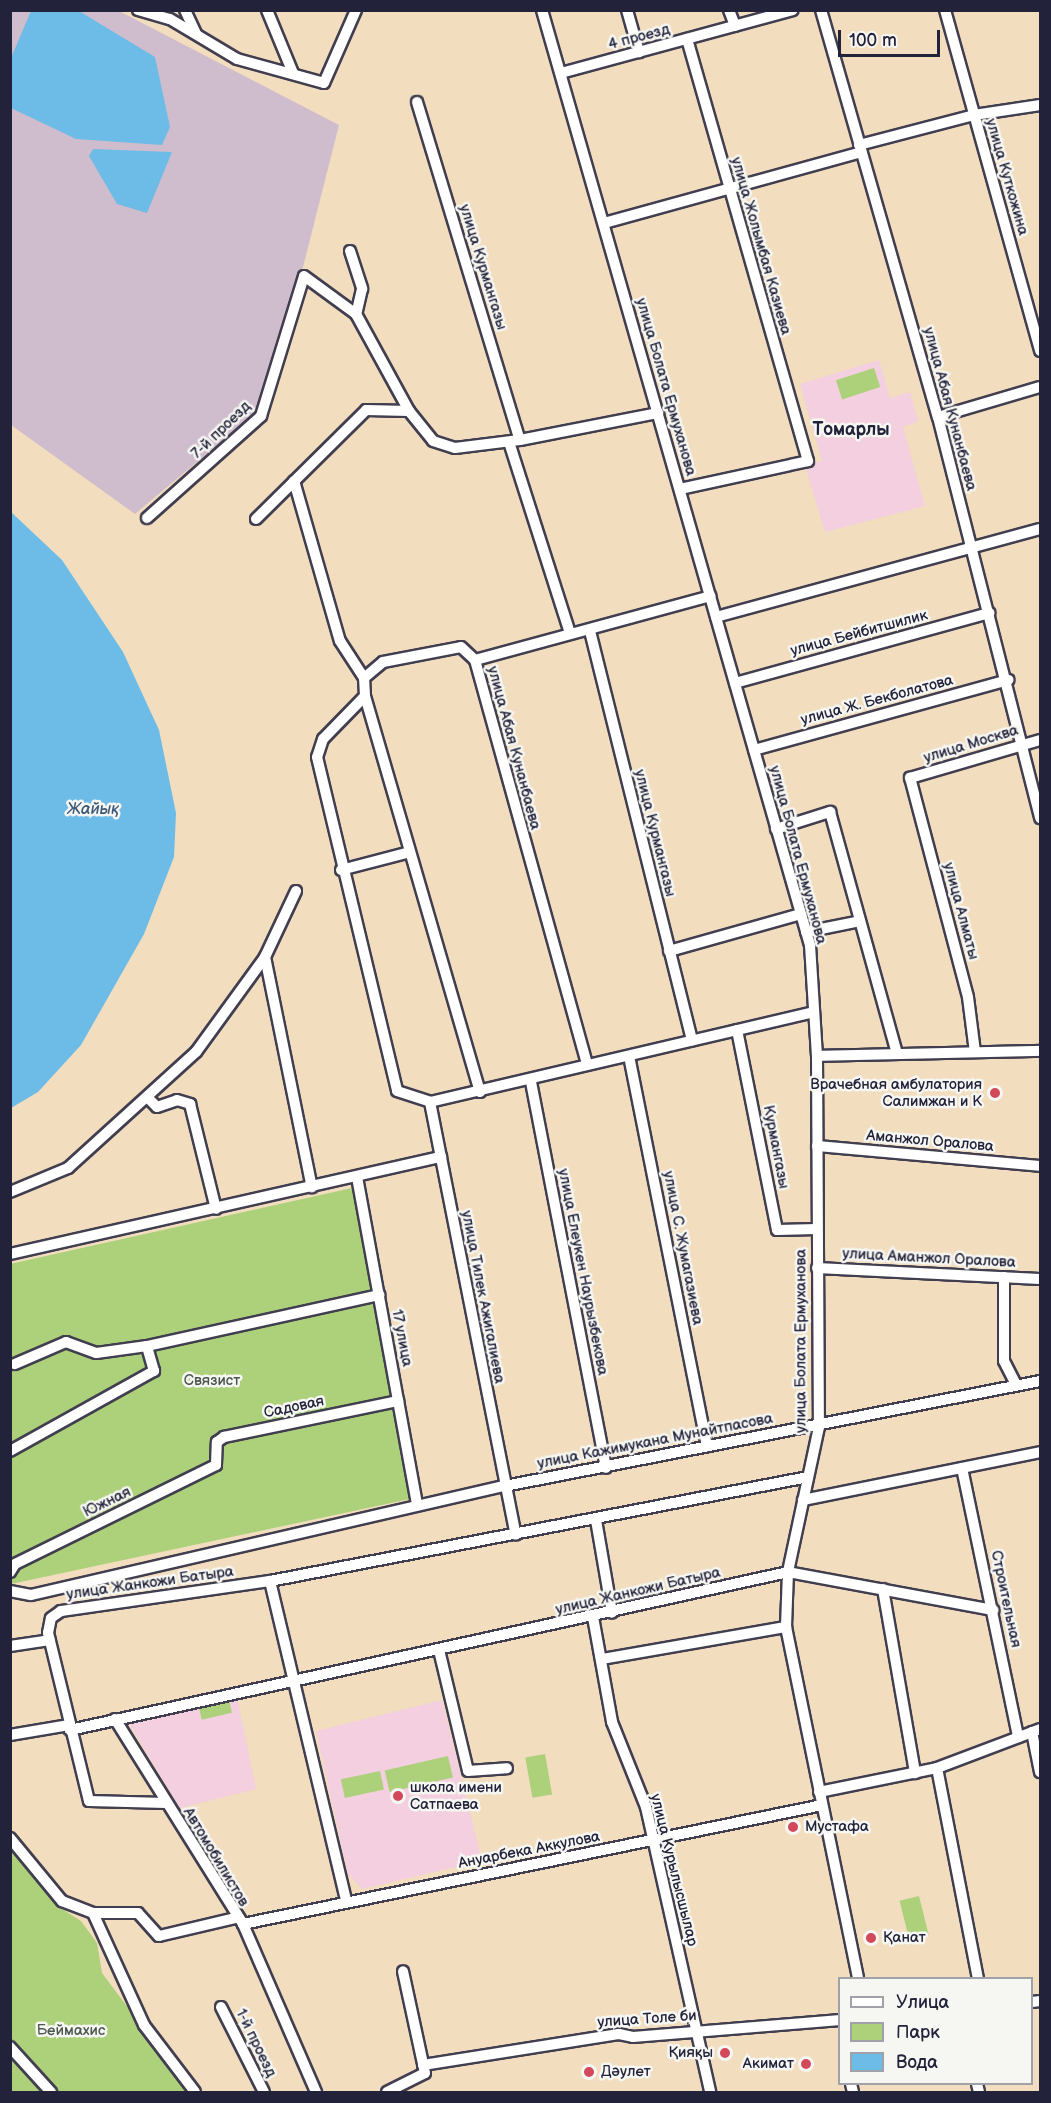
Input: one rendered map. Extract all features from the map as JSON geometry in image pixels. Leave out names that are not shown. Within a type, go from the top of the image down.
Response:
[{"type":"street","points":[[138,10],[170,19],[237,59],[324,83],[354,11]]},
{"type":"street","points":[[185,10],[196,35]]},
{"type":"street","points":[[267,10],[293,73]]},
{"type":"street","name":"улица Болата Ермуханова","points":[[542,10],[806,932],[817,1056],[819,1422],[788,1572],[786,1627],[858,1977]]},
{"type":"street","points":[[627,10],[639,52]]},
{"type":"street","points":[[729,10],[735,26]]},
{"type":"street","name":"4 проезд","points":[[561,73],[793,10]]},
{"type":"street","name":"улица Абая Кунанбаева","points":[[821,10],[938,417],[1009,680],[1018,744],[1041,818]]},
{"type":"street","name":"улица Куткожина","points":[[945,10],[1041,351]]},
{"type":"street","name":"улица Жолымбая Казиева","points":[[680,489],[808,461],[728,189],[687,39]]},
{"type":"street","name":"улица Курмангазы","points":[[417,102],[520,440]]},
{"type":"street","points":[[604,223],[728,189],[974,115],[1041,105]]},
{"type":"street","points":[[350,251],[362,289],[356,314],[409,411],[433,441],[455,448],[508,442],[658,414]]},
{"type":"street","name":"7-й проезд","points":[[147,518],[261,416],[304,276],[356,314]]},
{"type":"street","points":[[938,417],[1041,387]]},
{"type":"street","points":[[256,519],[366,410],[409,411]]},
{"type":"street","points":[[508,442],[570,633]]},
{"type":"street","points":[[294,481],[340,641],[364,678],[365,696],[480,1092]]},
{"type":"street","points":[[716,617],[973,551],[1041,529]]},
{"type":"street","points":[[475,660],[570,633],[590,631],[710,596]]},
{"type":"street","name":"улица Бейбитшилик","points":[[735,683],[990,613]]},
{"type":"street","name":"улица Курмангазы","points":[[590,631],[692,1041]]},
{"type":"street","name":"улица Абая Кунанбаева","points":[[364,678],[383,662],[461,647],[475,660],[587,1065]]},
{"type":"street","name":"улица Ж. Бекболатова","points":[[754,750],[1009,680]]},
{"type":"street","points":[[365,696],[323,739],[317,757],[341,870],[397,1091],[430,1102],[531,1082],[587,1065],[814,1012]]},
{"type":"street","name":"улица Москва","points":[[910,778],[1018,744],[1041,740]]},
{"type":"street","name":"улица Алматы","points":[[910,778],[968,997],[975,1052]]},
{"type":"street","points":[[776,829],[830,812],[897,1054]]},
{"type":"street","points":[[341,870],[410,852]]},
{"type":"street","points":[[10,1191],[68,1168],[148,1099],[196,1052],[264,957],[296,891]]},
{"type":"street","points":[[669,951],[801,914]]},
{"type":"street","points":[[806,932],[860,921]]},
{"type":"street","points":[[264,957],[312,1187]]},
{"type":"street","name":"Курмангазы","points":[[737,1030],[777,1230],[817,1229]]},
{"type":"street","points":[[817,1056],[1041,1051]]},
{"type":"street","name":"улица С. Жумагазиева","points":[[629,1056],[707,1446]]},
{"type":"street","name":"улица Елеукен Наурызбекова","points":[[531,1082],[606,1468]]},
{"type":"street","points":[[148,1099],[157,1107],[177,1100],[190,1104],[216,1209]]},
{"type":"street","name":"улица Тилек Ажигалиева","points":[[430,1102],[516,1535]]},
{"type":"street","name":"Аманжол Оралова","points":[[817,1146],[1041,1166]]},
{"type":"street","points":[[10,1254],[441,1157]]},
{"type":"street","name":"17 улица","points":[[357,1177],[417,1505]]},
{"type":"street","name":"улица Аманжол Оралова","points":[[817,1268],[1041,1279]]},
{"type":"street","points":[[1004,1277],[1004,1361],[1016,1386]]},
{"type":"street","points":[[12,1363],[66,1342],[96,1353],[147,1346],[379,1295]]},
{"type":"street","points":[[10,1451],[154,1371],[147,1346]]},
{"type":"street","name":"улица Кажимукана Мунайтпасова","points":[[10,1591],[31,1595],[505,1486],[606,1468],[819,1422],[1041,1381]]},
{"type":"street","name":"Садовая","points":[[219,1461],[217,1442],[224,1437],[398,1401]]},
{"type":"street","points":[[803,1500],[1041,1452]]},
{"type":"street","name":"Южная","points":[[10,1572],[15,1564],[219,1461]]},
{"type":"street","name":"Строительная","points":[[962,1468],[994,1610],[1018,1737]]},
{"type":"street","name":"улица Жанкожи Батыра","points":[[49,1636],[51,1618],[61,1611],[270,1581],[596,1520],[808,1477]]},
{"type":"street","points":[[596,1520],[612,1613]]},
{"type":"street","name":"улица Жанкожи Батыра","points":[[10,1735],[69,1728],[115,1719],[612,1613],[788,1572],[994,1610]]},
{"type":"street","points":[[270,1581],[291,1681],[346,1900]]},
{"type":"street","points":[[883,1589],[915,1773]]},
{"type":"street","name":"улица Курылысшылар","points":[[593,1617],[612,1722],[626,1746],[654,1840],[710,2092]]},
{"type":"street","points":[[602,1659],[786,1627]]},
{"type":"street","points":[[10,1646],[49,1636],[69,1728],[89,1801],[166,1803]]},
{"type":"street","points":[[439,1650],[468,1771],[507,1768]]},
{"type":"street","name":"Автомобилистов","points":[[115,1719],[240,1921],[316,2092]]},
{"type":"street","points":[[819,1792],[938,1768],[1036,1730],[1041,1772]]},
{"type":"street","points":[[938,1768],[978,1977]]},
{"type":"street","name":"Ануарбека Аккулова","points":[[93,1913],[138,1913],[159,1936],[822,1805]]},
{"type":"street","points":[[10,1838],[62,1901],[93,1913],[144,2025],[195,2092]]},
{"type":"street","points":[[387,2092],[425,2073],[403,1971]]},
{"type":"street","name":"1-й проезд","points":[[221,2007],[264,2092]]},
{"type":"street","name":"улица Толе би","points":[[423,2065],[619,2034],[838,2024]]},
{"type":"street","points":[[10,2047],[51,2092]]},
{"type":"shaded area","points":[[11,11],[119,11],[339,125],[301,275],[254,414],[135,514],[11,425]]},
{"type":"shaded area","points":[[879,360],[890,398],[910,392],[918,421],[903,427],[925,506],[825,532],[805,466],[822,461],[800,384]]},
{"type":"shaded area","points":[[237,1697],[256,1789],[180,1808],[128,1722]]},
{"type":"shaded area","name":"школа имени Сатпаева","points":[[442,1700],[482,1861],[362,1889],[348,1874],[316,1731]]},
{"type":"green space","points":[[874,368],[880,387],[842,399],[836,380]]},
{"type":"green space","name":"Связист","points":[[352,1188],[410,1499],[11,1584],[10,1264]]},
{"type":"green space","points":[[229,1700],[232,1713],[202,1720],[199,1707]]},
{"type":"green space","points":[[545,1754],[552,1794],[532,1798],[525,1757]]},
{"type":"green space","points":[[448,1756],[453,1777],[390,1792],[385,1771]]},
{"type":"green space","points":[[380,1771],[384,1790],[345,1798],[341,1779]]},
{"type":"green space","name":"Беймахис","points":[[10,1844],[59,1907],[81,1921],[97,1943],[102,1973],[191,2092],[11,2092]]},
{"type":"green space","points":[[919,1896],[929,1935],[909,1940],[900,1901]]},
{"type":"water","points":[[31,11],[79,11],[155,57],[170,127],[162,145],[76,139],[11,108],[11,58]]},
{"type":"water","points":[[93,149],[172,152],[147,213],[117,204],[89,156]]},
{"type":"water","name":"Жайық","points":[[11,512],[62,560],[123,652],[159,730],[176,813],[174,857],[144,934],[81,1045],[38,1092],[11,1108]]},
{"type":"place","name":"Врачебная амбулатория Салимжан и К","points":[[995,1093]]},
{"type":"place","name":"школа имени Сатпаева","points":[[398,1796]]},
{"type":"place","name":"Мустафа","points":[[793,1827]]},
{"type":"place","name":"Қанат","points":[[871,1938]]},
{"type":"place","name":"Қияқы","points":[[725,2053]]},
{"type":"place","name":"Акимат","points":[[806,2064]]},
{"type":"place","name":"Дәулет","points":[[589,2072]]},
{"type":"district","name":"Томарлы","points":[[851,430]]}]
